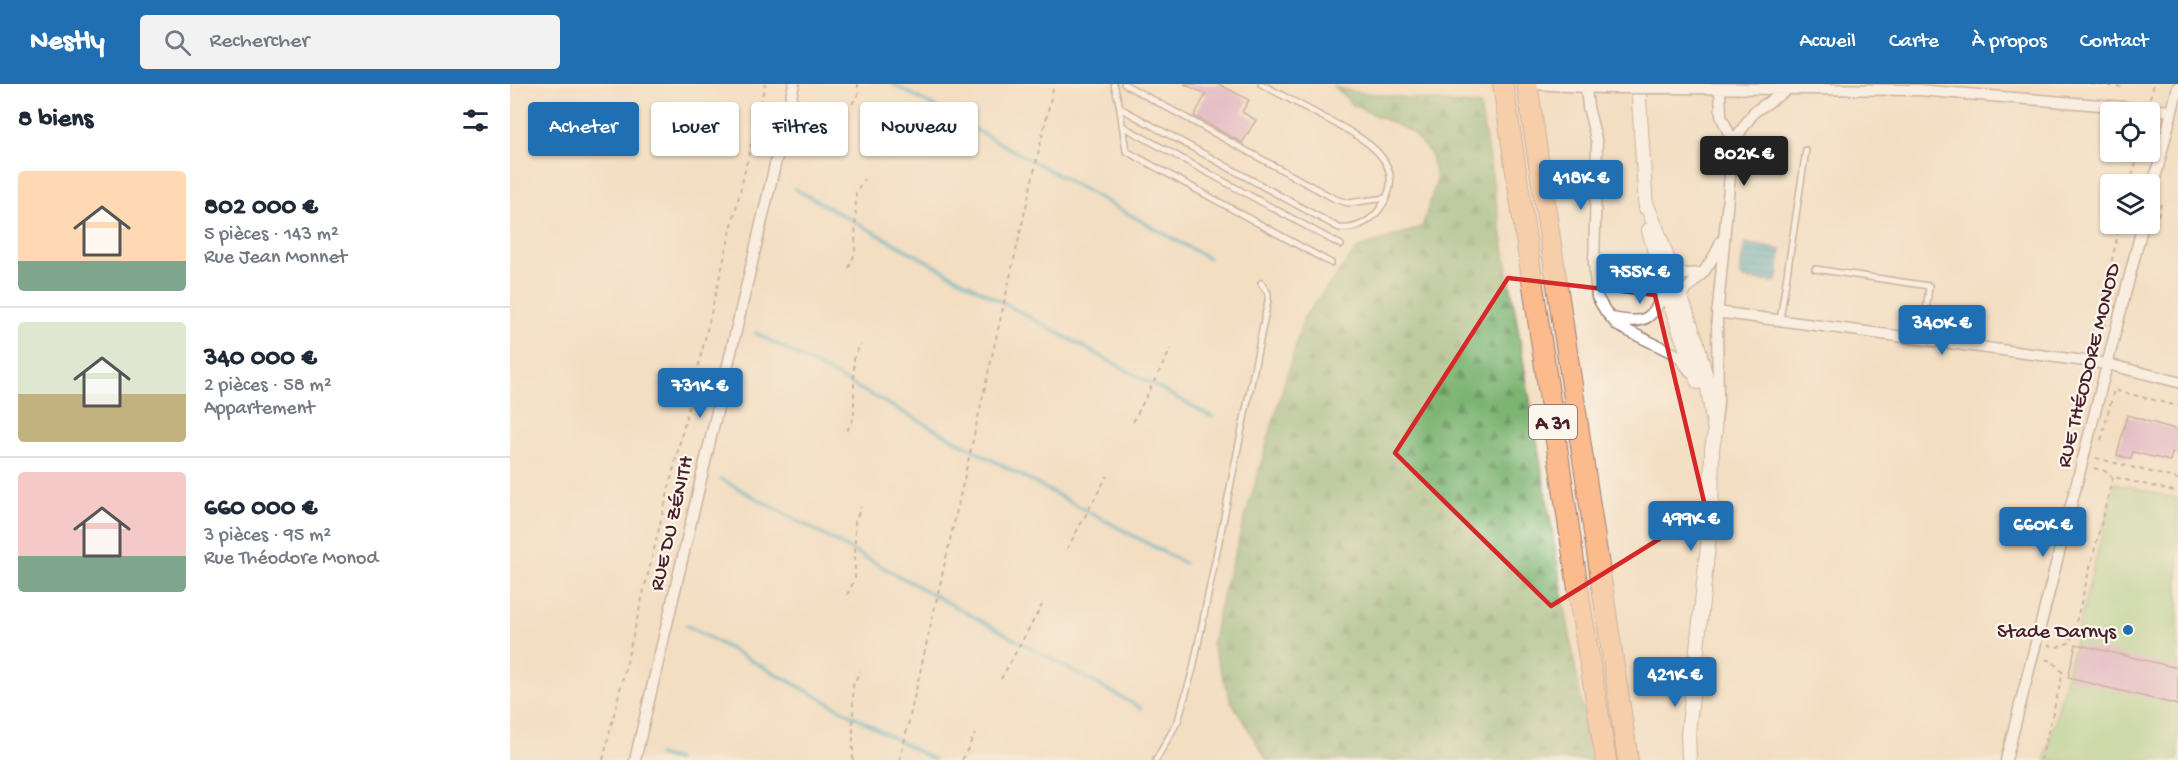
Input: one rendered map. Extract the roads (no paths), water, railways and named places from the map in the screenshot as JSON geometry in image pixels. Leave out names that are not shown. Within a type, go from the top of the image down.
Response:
[{"type":"highway","name":"A 31","points":[[1503,84],[1579,598],[1606,760]]},
{"type":"highway","name":"A 31","points":[[1527,84],[1628,760]]},
{"type":"street","name":"RUE DU ZÉNITH","points":[[635,760],[794,84]]},
{"type":"street","points":[[1534,84],[1586,88],[1918,90],[2172,111]]},
{"type":"street","points":[[1638,84],[1645,201],[1650,236],[1665,289],[1676,299],[1697,343],[1707,382],[1715,432]]},
{"type":"street","points":[[2156,174],[2178,87]]},
{"type":"street","points":[[1586,88],[1597,143],[1594,279],[1600,304],[1626,331],[1677,355],[1699,384]]},
{"type":"street","points":[[1689,760],[1688,734],[1711,517],[1712,448],[1718,402],[1717,312],[1733,142],[1721,116],[1720,89]]},
{"type":"street","points":[[1733,142],[1754,112],[1788,89]]},
{"type":"street","points":[[1645,201],[1671,272],[1699,384],[1712,448]]},
{"type":"street","points":[[1676,299],[1703,273],[1716,253],[1726,230]]},
{"type":"street","name":"RUE THÉODORE MONOD","points":[[2006,760],[2140,234]]},
{"type":"street","points":[[1671,272],[1703,273]]},
{"type":"street","points":[[1612,318],[1626,321],[1648,317],[1658,309],[1665,289]]},
{"type":"street","points":[[1717,312],[2107,364],[2178,382]]},
{"type":"lane","points":[[1114,84],[1126,150],[1330,263]]},
{"type":"lane","points":[[1124,84],[1335,199],[1348,202],[1387,198]]},
{"type":"lane","points":[[1120,108],[1339,228],[1355,228],[1377,213],[1387,198],[1390,180],[1388,168],[1375,148],[1351,131],[1261,84]]},
{"type":"lane","points":[[1122,126],[1341,245]]},
{"type":"lane","points":[[1780,320],[1806,150]]},
{"type":"lane","points":[[1815,269],[1929,286],[1923,339]]},
{"type":"lane","points":[[1156,760],[1179,721],[1193,669],[1268,301],[1268,293],[1261,283]]},
{"type":"water","points":[[1745,243],[1781,250],[1778,278],[1775,282],[1744,279],[1739,273]]},
{"type":"waterway","points":[[893,84],[1208,258]]},
{"type":"waterway","points":[[795,189],[1212,417]]},
{"type":"waterway","points":[[756,333],[1184,563]]},
{"type":"waterway","points":[[721,479],[1141,708]]},
{"type":"waterway","points":[[686,625],[934,760]]},
{"type":"waterway","points":[[658,755],[677,760]]},
{"type":"place","name":"Stade Darnys","points":[[2128,630]]}]
